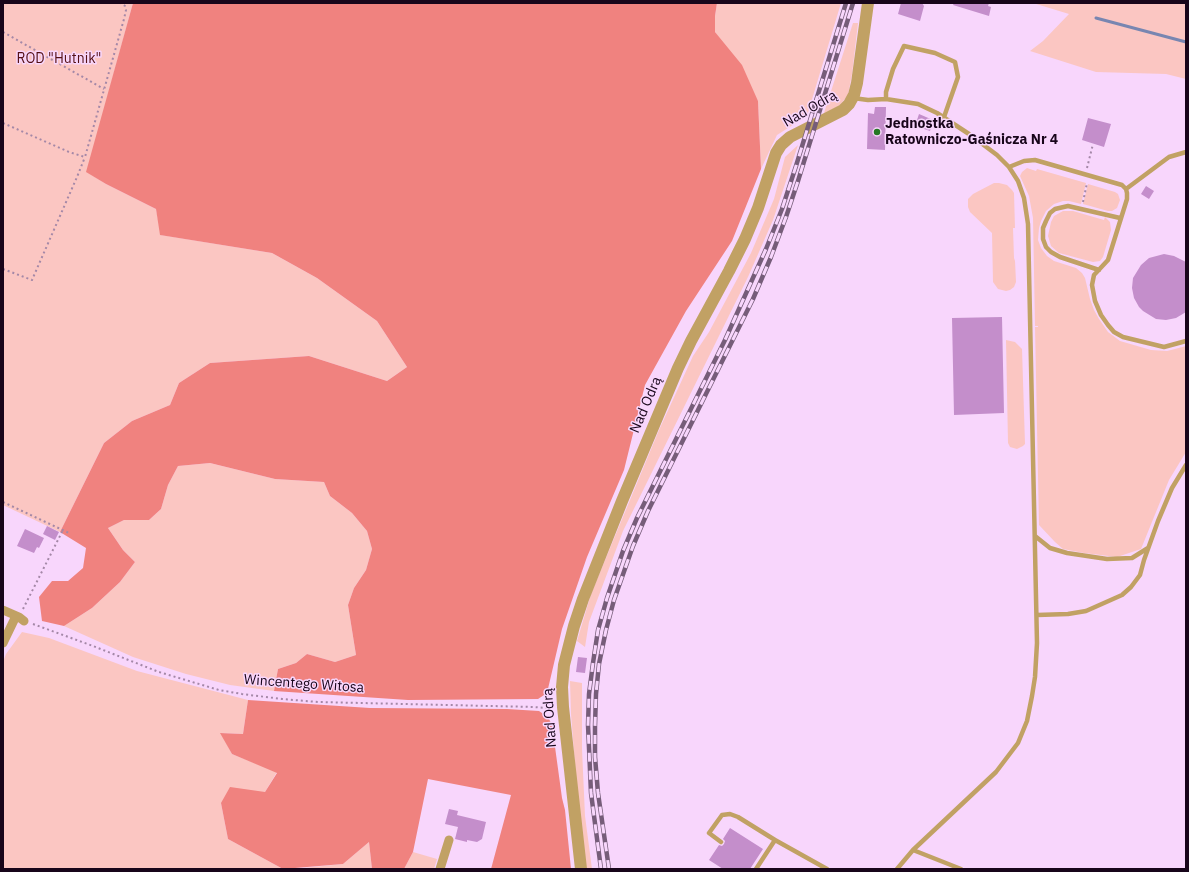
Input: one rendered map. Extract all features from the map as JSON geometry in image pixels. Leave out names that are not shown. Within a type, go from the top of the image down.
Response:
[{"type":"street","name":"Nad Odrą","points":[[580,869],[562,687],[568,644],[583,599],[680,362],[749,230],[778,150],[790,137],[841,112],[853,98],[857,87],[868,3]]},
{"type":"street","points":[[3,610],[20,618],[3,643]]},
{"type":"street","points":[[440,869],[449,840]]},
{"type":"lane","points":[[886,99],[886,92],[893,69],[904,46],[935,53],[955,62],[958,77],[944,117]]},
{"type":"lane","points":[[853,98],[868,100],[886,99],[918,104],[944,117],[987,147],[1009,167],[1018,181],[1024,198],[1028,224],[1038,643],[1035,677],[1027,721],[1018,743],[996,772],[913,850],[897,869]]},
{"type":"lane","points":[[1126,189],[1169,157],[1186,152]]},
{"type":"lane","points":[[1009,167],[1024,161],[1035,160],[1122,185],[1126,189],[1127,199],[1108,260],[1094,275],[1092,285],[1101,315],[1114,332],[1123,337],[1164,347],[1186,341]]},
{"type":"lane","points":[[1099,270],[1060,257],[1051,252],[1046,247],[1043,239],[1043,228],[1050,213],[1055,209],[1068,206],[1120,218]]},
{"type":"lane","points":[[1037,615],[1068,614],[1086,611],[1122,595],[1140,575],[1158,521],[1172,488],[1186,465]]},
{"type":"lane","points":[[1035,536],[1050,548],[1067,553],[1107,559],[1132,558],[1148,548]]},
{"type":"lane","points":[[721,842],[709,833],[722,815],[730,814],[738,817],[827,869]]},
{"type":"lane","points":[[756,869],[775,840]]},
{"type":"lane","points":[[913,850],[961,869]]},
{"type":"path","points":[[3,270],[32,280],[78,177],[125,14],[125,6],[122,3]]},
{"type":"path","points":[[3,32],[104,89]]},
{"type":"path","points":[[3,123],[69,152],[85,157]]},
{"type":"path","points":[[3,502],[69,533]]},
{"type":"path","points":[[20,618],[63,530]]},
{"type":"path","name":"Wincentego Witosa","points":[[20,618],[159,672],[211,688],[242,694],[282,700],[318,702],[547,708]]},
{"type":"green space","name":"ROD \"Hutnik\"","points":[[3,3],[133,3],[87,172],[106,184],[156,209],[161,235],[272,253],[317,278],[377,321],[407,367],[387,381],[309,356],[210,363],[179,383],[170,405],[132,421],[104,443],[60,532],[3,505]]},
{"type":"green space","points":[[717,3],[841,3],[807,116],[777,135],[761,169],[758,101],[715,32]]},
{"type":"green space","points":[[1033,3],[1186,3],[1186,79],[1166,74],[1096,72],[1030,51],[1043,41],[1069,14]]},
{"type":"green space","points":[[853,23],[858,23],[848,95],[839,106],[824,113]]},
{"type":"green space","points":[[798,145],[773,220],[748,277],[623,531],[589,622],[585,647],[577,641],[591,594],[659,430],[693,356],[709,332],[751,253],[774,199],[785,157]]},
{"type":"green space","points":[[1027,168],[1036,171],[1037,169],[1086,183],[1081,204],[1063,201],[1054,204],[1046,211],[1039,228],[1038,240],[1041,248],[1047,256],[1054,261],[1076,268],[1082,273],[1085,278],[1094,310],[1108,332],[1120,341],[1151,350],[1167,351],[1186,346],[1186,452],[1169,480],[1141,549],[1117,557],[1063,549],[1039,525],[1035,327],[1038,326],[1035,326],[1033,218],[1029,196],[1020,176]]},
{"type":"green space","points":[[994,183],[1007,185],[1014,193],[1015,228],[1013,228],[1016,282],[1014,287],[1006,291],[998,289],[993,282],[992,233],[970,212],[968,207],[968,199],[973,194]]},
{"type":"green space","points":[[1088,184],[1118,194],[1120,200],[1117,208],[1112,211],[1108,211],[1083,204]]},
{"type":"green space","points":[[1063,211],[1073,211],[1104,220],[1105,217],[1110,222],[1111,230],[1103,257],[1100,261],[1093,262],[1059,253],[1051,246],[1048,236],[1051,222],[1054,216]]},
{"type":"green space","points":[[1006,340],[1015,342],[1022,349],[1025,444],[1017,449],[1010,447],[1008,443]]},
{"type":"green space","points":[[210,463],[275,479],[324,482],[330,496],[352,513],[367,531],[372,549],[366,570],[354,588],[348,605],[356,655],[335,662],[307,654],[296,663],[278,669],[274,691],[230,685],[186,674],[133,657],[64,626],[92,608],[120,582],[135,562],[123,550],[108,528],[124,520],[149,520],[161,509],[168,485],[178,466]]},
{"type":"green space","points":[[22,632],[49,638],[137,671],[248,700],[243,734],[221,733],[232,754],[277,772],[265,792],[221,803],[228,839],[283,869],[3,869],[3,662],[6,654]]},
{"type":"green space","points":[[570,681],[582,683],[582,749],[585,816],[592,869],[586,869],[579,816]]},
{"type":"green space","points":[[369,842],[372,869],[293,869],[343,864]]},
{"type":"green space","points":[[413,852],[437,859],[434,869],[404,869]]},
{"type":"shaded area","points":[[133,3],[717,3],[715,32],[742,65],[758,101],[761,169],[732,241],[686,311],[645,385],[624,470],[587,557],[562,629],[547,693],[538,699],[408,700],[274,691],[278,669],[296,663],[307,654],[335,662],[356,655],[348,605],[354,588],[366,570],[372,549],[367,531],[352,513],[330,496],[324,482],[275,479],[210,463],[178,466],[168,485],[161,509],[149,520],[124,520],[108,528],[123,550],[135,562],[120,582],[92,608],[64,626],[42,621],[39,597],[52,581],[68,581],[83,568],[86,548],[60,532],[104,443],[132,421],[170,405],[179,383],[210,363],[309,356],[387,381],[407,367],[377,321],[317,278],[272,253],[160,235],[156,209],[106,184],[86,172]]},
{"type":"shaded area","points":[[248,700],[370,708],[507,709],[539,711],[548,717],[552,725],[565,810],[571,869],[491,869],[511,795],[428,779],[413,852],[404,869],[372,869],[369,842],[343,864],[283,869],[228,839],[221,803],[230,787],[265,792],[277,773],[232,754],[220,733],[243,734]]},
{"type":"building","points":[[901,3],[922,3],[924,6],[920,21],[898,14]]},
{"type":"building","points":[[954,3],[989,3],[988,6],[991,7],[989,16],[953,5]]},
{"type":"building","name":"Jednostka Ratowniczo-Gaśnicza Nr 4","points":[[875,107],[886,107],[885,150],[867,149],[868,113],[874,114]]},
{"type":"building","points":[[919,114],[933,120],[930,131],[915,126]]},
{"type":"building","points":[[1088,118],[1111,124],[1104,147],[1082,140]]},
{"type":"building","points":[[1146,186],[1154,191],[1149,199],[1141,194]]},
{"type":"building","points":[[1164,254],[1174,256],[1186,262],[1186,312],[1176,318],[1166,320],[1156,319],[1143,311],[1134,298],[1132,288],[1133,278],[1141,265],[1149,258]]},
{"type":"building","points":[[1002,317],[1004,413],[954,415],[952,318]]},
{"type":"building","points":[[47,526],[59,532],[55,540],[43,534]]},
{"type":"building","points":[[25,529],[44,538],[39,548],[37,547],[34,553],[17,546]]},
{"type":"building","points":[[578,657],[587,658],[585,673],[576,672]]},
{"type":"building","points":[[449,809],[458,811],[457,815],[486,822],[482,839],[477,842],[467,840],[467,842],[455,839],[458,827],[445,824]]},
{"type":"building","points":[[730,828],[763,849],[750,869],[723,869],[709,860],[719,845],[722,846],[724,844],[725,841],[723,839]]},
{"type":"waterway","points":[[1096,18],[1186,42]]},
{"type":"railway","points":[[601,869],[591,793],[588,725],[589,694],[593,663],[598,630],[607,598],[623,551],[637,518],[725,340],[766,249],[782,209],[796,166],[846,3]]},
{"type":"railway","points":[[609,869],[598,793],[595,757],[595,726],[599,664],[614,600],[633,546],[648,511],[753,299],[771,257],[798,181],[853,3]]},
{"type":"place","name":"Jednostka Ratowniczo-Gaśnicza Nr 4","points":[[877,132]]}]
